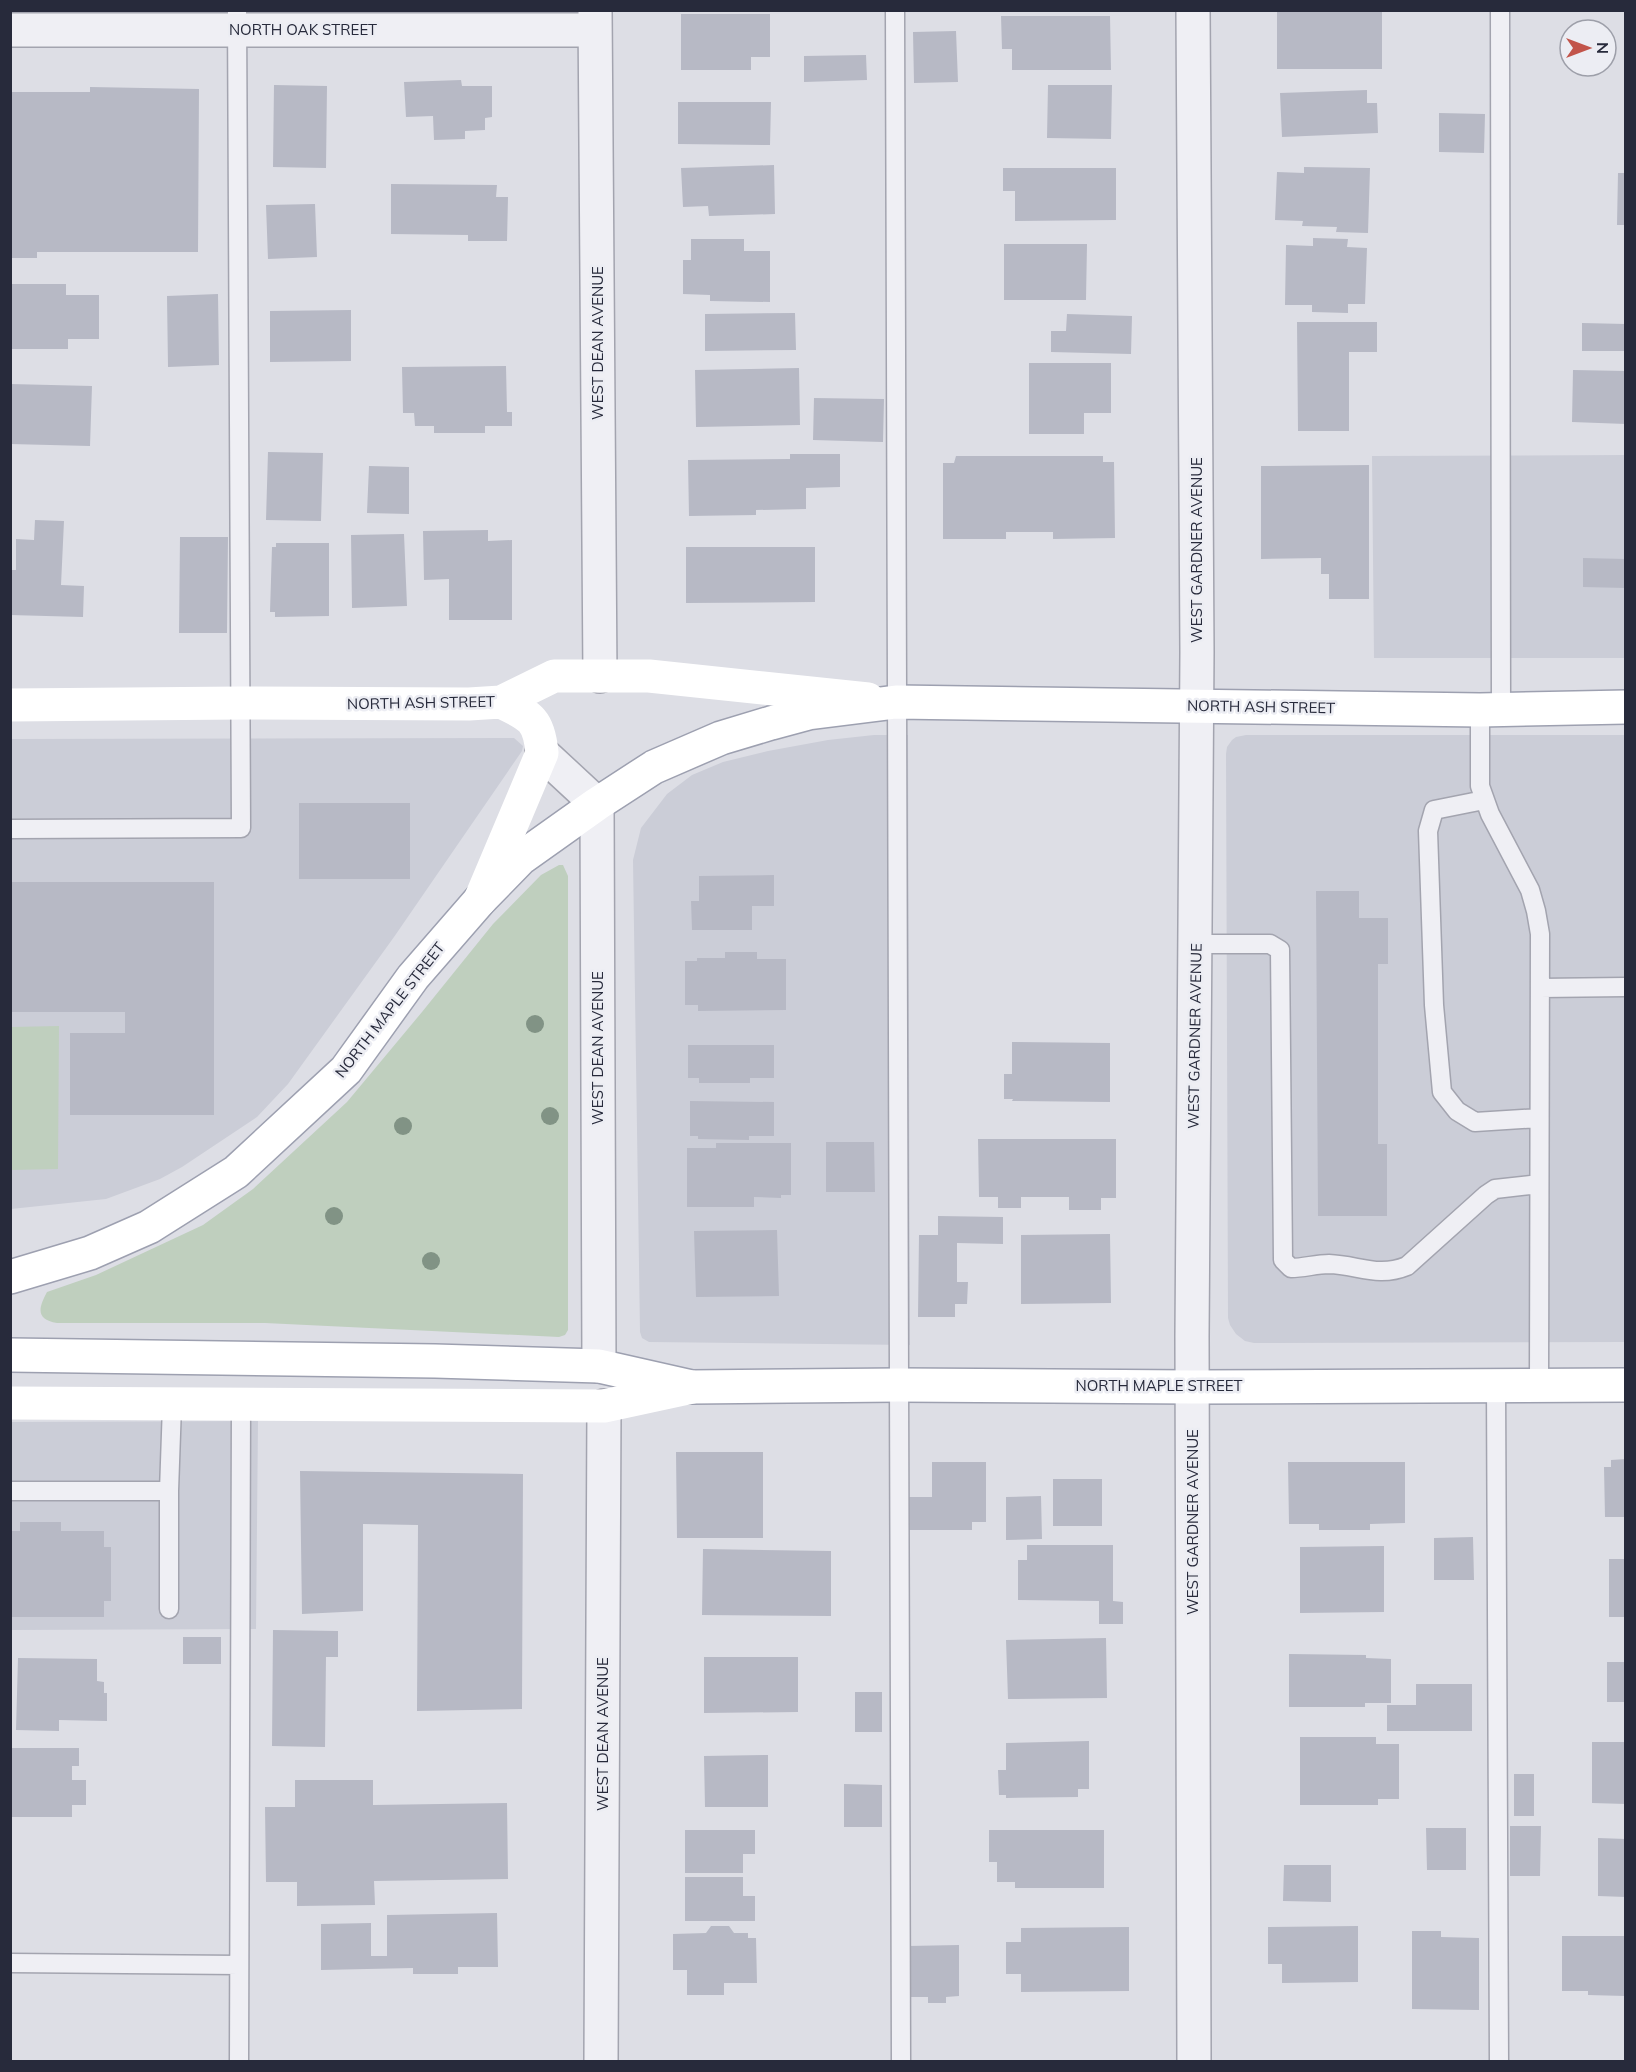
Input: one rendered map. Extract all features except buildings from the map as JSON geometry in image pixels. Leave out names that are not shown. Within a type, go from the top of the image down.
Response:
[{"type":"main road","name":"NORTH ASH STREET","points":[[10,705],[469,704],[501,702],[554,676],[600,675],[649,676],[896,702],[1197,707],[1490,709],[1626,707]]},
{"type":"main road","points":[[480,900],[542,753],[540,733],[528,714],[501,702]]},
{"type":"main road","name":"NORTH ASH STREET","points":[[597,804],[654,767],[721,738],[808,713],[896,702]]},
{"type":"main road","name":"NORTH MAPLE STREET","points":[[10,1277],[90,1253],[149,1227],[236,1172],[346,1070],[413,977],[480,900],[521,858],[597,804]]},
{"type":"main road","name":"NORTH MAPLE STREET","points":[[10,1355],[435,1361],[599,1366],[692,1387]]},
{"type":"main road","name":"NORTH MAPLE STREET","points":[[10,1403],[604,1406],[692,1387],[1626,1385]]},
{"type":"street","name":"WEST GARDNER AVENUE","points":[[1193,10],[1197,707],[1192,1387],[1194,2061]]},
{"type":"street","name":"NORTH OAK STREET","points":[[10,30],[237,20],[595,20]]},
{"type":"street","name":"WEST DEAN AVENUE","points":[[595,20],[600,675]]},
{"type":"street","points":[[542,753],[597,804]]},
{"type":"street","name":"WEST DEAN AVENUE","points":[[597,804],[599,1366]]},
{"type":"street","name":"WEST DEAN AVENUE","points":[[601,2061],[604,1406]]},
{"type":"lane","points":[[894,10],[901,2061]]},
{"type":"lane","points":[[1500,10],[1490,709],[1480,786],[1484,800],[1530,890],[1540,934],[1539,1385]]},
{"type":"lane","points":[[10,829],[241,828],[237,20]]},
{"type":"lane","points":[[1484,800],[1434,810],[1428,831],[1434,1005],[1442,1092],[1457,1112],[1474,1122],[1539,1118]]},
{"type":"lane","points":[[1196,944],[1270,944],[1280,950],[1283,1260],[1291,1268],[1327,1264],[1381,1273],[1395,1271],[1407,1266],[1486,1195],[1495,1190],[1539,1184]]},
{"type":"lane","points":[[1540,988],[1626,987]]},
{"type":"lane","points":[[1496,1385],[1499,2061]]},
{"type":"lane","points":[[169,1610],[172,1405]]},
{"type":"lane","points":[[239,2061],[241,1405]]},
{"type":"lane","points":[[10,1491],[169,1491]]},
{"type":"lane","points":[[10,1963],[239,1965]]},
{"type":"shaded area","points":[[1625,455],[1625,658],[1374,658],[1372,456]]},
{"type":"shaded area","points":[[874,735],[908,735],[910,1345],[649,1342],[642,1338],[640,1332],[633,860],[641,828],[667,794],[692,775],[723,762],[828,740]]},
{"type":"shaded area","points":[[1246,735],[1625,735],[1625,1342],[1254,1343],[1245,1341],[1230,1325],[1228,1318],[1226,754],[1227,747],[1232,740]]},
{"type":"shaded area","points":[[514,738],[523,746],[522,751],[394,937],[288,1084],[257,1117],[160,1179],[106,1199],[11,1209],[11,739]]},
{"type":"shaded area","points":[[258,1421],[256,1629],[11,1630],[10,1422]]},
{"type":"green space","points":[[563,865],[568,876],[568,1330],[565,1335],[559,1337],[265,1323],[57,1323],[42,1316],[42,1303],[47,1292],[96,1275],[203,1225],[253,1189],[347,1102],[493,924],[541,875]]},
{"type":"green space","points":[[59,1026],[58,1169],[11,1170],[11,1027]]}]
